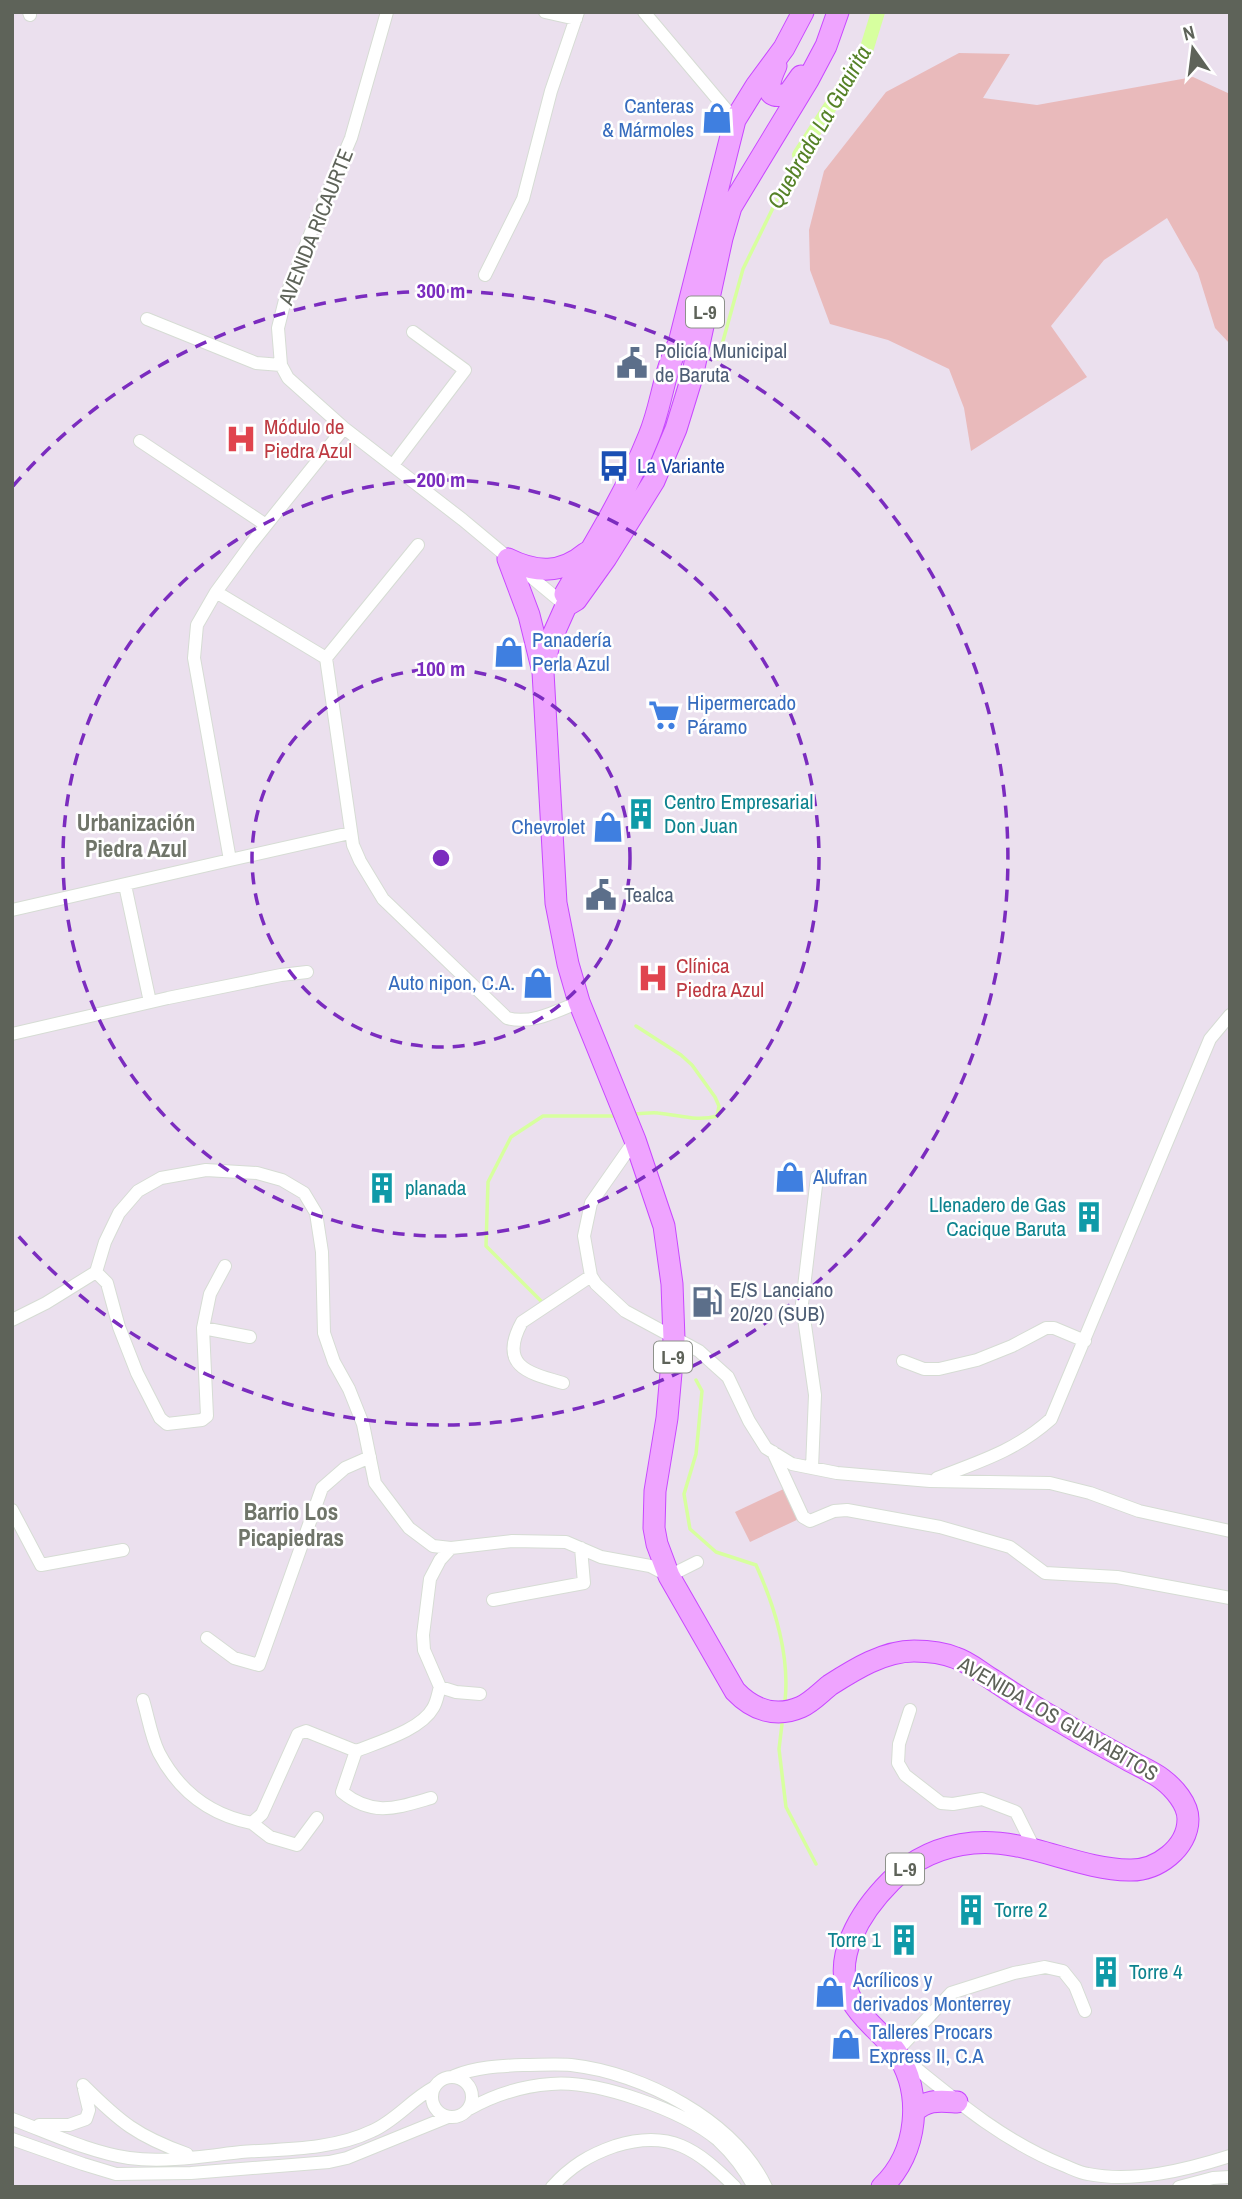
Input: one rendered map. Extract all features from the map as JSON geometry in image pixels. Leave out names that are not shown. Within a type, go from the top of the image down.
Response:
[{"type":"main road","name":"L-9","points":[[803,12],[769,84],[772,94],[778,96],[789,93],[818,49],[836,12]]},
{"type":"main road","name":"L-9","points":[[543,672],[549,644],[566,606],[576,600],[622,534],[654,481],[676,429],[692,377],[731,207],[808,80],[826,46],[836,12]]},
{"type":"main road","name":"L-9","points":[[566,606],[564,597],[640,459],[651,432],[669,362],[679,343],[736,120],[756,86],[784,48]]},
{"type":"main road","points":[[731,207],[738,149],[736,120]]},
{"type":"main road","points":[[508,559],[526,567],[550,570],[566,566],[591,549]]},
{"type":"main road","name":"L-9","points":[[508,559],[530,615],[543,672],[556,903],[568,964],[579,1002],[635,1140]]},
{"type":"main road","name":"AVENIDA LOS GUAYABITOS","points":[[635,1140],[664,1226],[672,1284],[674,1339],[667,1418],[654,1510],[657,1544],[669,1576],[735,1691],[746,1702],[773,1714],[803,1707],[852,1672],[895,1653],[936,1653],[958,1658],[1064,1724],[1162,1779],[1178,1796],[1187,1811],[1187,1831],[1181,1843],[1170,1855],[1155,1865],[1144,1868],[1111,1868],[1004,1843],[975,1843],[932,1853],[911,1864],[890,1881],[863,1915],[844,1961],[845,1981],[851,1999],[896,2052],[911,2090],[914,2112],[911,2136],[895,2171],[881,2187]]},
{"type":"main road","points":[[914,2112],[921,2105],[932,2101],[957,2102]]},
{"type":"street","name":"AVENIDA RICAURTE","points":[[281,365],[278,328],[286,296],[351,138],[387,12]]},
{"type":"street","points":[[485,275],[523,199],[551,91],[577,16],[545,12]]},
{"type":"street","points":[[644,12],[736,120]]},
{"type":"street","points":[[147,319],[256,363],[281,365],[288,378],[344,428],[566,606]]},
{"type":"street","points":[[393,466],[465,370],[413,332]]},
{"type":"street","points":[[230,860],[194,658],[197,625],[216,592],[344,428]]},
{"type":"street","points":[[141,441],[266,525]]},
{"type":"street","points":[[418,545],[326,658],[351,833],[359,861],[383,900],[498,1011],[517,1021],[534,1019],[579,1002]]},
{"type":"street","points":[[216,592],[326,658]]},
{"type":"street","points":[[12,910],[351,833]]},
{"type":"street","points":[[125,885],[150,1002]]},
{"type":"street","points":[[12,1034],[150,1002],[307,972]]},
{"type":"street","points":[[930,1481],[1007,1451],[1030,1438],[1051,1419],[1210,1039],[1230,1015]]},
{"type":"street","points":[[635,1140],[591,1203],[584,1237],[591,1276],[625,1311],[699,1351],[728,1377],[749,1421],[766,1448],[792,1464],[837,1474],[930,1481],[1050,1483],[1090,1493],[1139,1511],[1230,1531]]},
{"type":"street","points":[[12,1320],[46,1303],[96,1272],[119,1213],[138,1191],[161,1178],[206,1170],[257,1173],[282,1180],[304,1193],[316,1213],[322,1252],[324,1333],[334,1363],[349,1389],[363,1424],[375,1483],[409,1528],[433,1546],[450,1548],[512,1541],[566,1542],[601,1557],[650,1566],[669,1576],[697,1562]]},
{"type":"street","points":[[811,1468],[815,1395],[802,1304],[817,1177]]},
{"type":"street","points":[[96,1272],[107,1283],[118,1327],[136,1373],[160,1418],[167,1424],[202,1420],[208,1416],[204,1328],[210,1294],[225,1266]]},
{"type":"street","points":[[563,1383],[527,1373],[519,1364],[513,1347],[516,1332],[522,1322],[591,1276]]},
{"type":"street","points":[[204,1328],[250,1337]]},
{"type":"street","points":[[903,1361],[924,1369],[939,1369],[977,1360],[1046,1328],[1054,1328],[1085,1341]]},
{"type":"street","points":[[773,1452],[803,1517],[810,1521],[834,1511],[847,1510],[940,1527],[1010,1547],[1045,1573],[1117,1577],[1230,1598]]},
{"type":"street","points":[[206,1637],[234,1658],[259,1665],[322,1488],[345,1468],[370,1457]]},
{"type":"street","points":[[12,1510],[40,1565],[123,1550]]},
{"type":"street","points":[[252,1823],[262,1814],[298,1734],[306,1731],[356,1751],[392,1737],[424,1720],[434,1707],[440,1687],[424,1650],[423,1635],[430,1579],[450,1548]]},
{"type":"street","points":[[492,1600],[584,1583],[581,1548]]},
{"type":"street","points":[[440,1687],[456,1692],[480,1694]]},
{"type":"street","points":[[143,1700],[158,1752],[187,1793],[208,1807],[240,1821],[252,1823],[270,1837],[297,1845],[317,1818]]},
{"type":"street","points":[[910,1710],[899,1744],[898,1763],[905,1775],[941,1803],[953,1804],[982,1799],[1016,1812],[1035,1850]]},
{"type":"street","points":[[356,1751],[342,1793],[352,1801],[375,1810],[395,1808],[431,1798]]},
{"type":"street","points":[[1086,2011],[1075,1986],[1062,1971],[1045,1967],[1014,1973],[951,1993],[896,2052],[957,2102],[1034,2153],[1087,2174],[1126,2177],[1192,2168],[1230,2156]]},
{"type":"street","points":[[12,2119],[86,2147],[129,2158],[195,2157],[298,2148],[370,2133],[442,2079],[468,2070],[551,2064],[596,2070],[626,2079],[670,2096],[704,2115],[750,2161],[766,2187]]},
{"type":"street","points":[[454,2076],[470,2087],[472,2098],[469,2109]]},
{"type":"street","points":[[12,2138],[116,2174],[199,2172],[329,2162],[347,2158],[448,2117],[461,2115],[485,2100],[533,2085],[575,2083],[653,2105],[705,2131],[732,2155],[754,2187]]},
{"type":"street","points":[[26,2124],[69,2126],[82,2122],[89,2110],[83,2085],[123,2123],[139,2134],[195,2157]]},
{"type":"street","points":[[433,2088],[433,2105],[438,2112],[448,2117]]},
{"type":"street","points":[[552,2187],[579,2161],[639,2139],[666,2140],[686,2148],[708,2161],[735,2187]]},
{"type":"street","points":[[195,2157],[199,2172]]},
{"type":"street","points":[[1126,2177],[1145,2187]]},
{"type":"street","points":[[1179,2187],[1213,2178],[1230,2177]]},
{"type":"shaded area","points":[[959,53],[1010,54],[983,98],[1037,105],[1193,77],[1230,94],[1230,344],[1215,328],[1198,273],[1167,218],[1104,260],[1051,326],[1087,377],[971,451],[964,408],[949,369],[888,340],[830,324],[810,270],[809,230],[824,171],[886,92]]},
{"type":"shaded area","points":[[788,1487],[803,1517],[750,1542],[735,1512]]},
{"type":"waterway","name":"Quebrada La Guairita","points":[[799,155],[866,51],[878,12]]},
{"type":"waterway","name":"Quebrada La Guairita","points":[[718,359],[743,269],[799,155]]},
{"type":"waterway","name":"Quebrada La Guairita","points":[[634,1114],[655,1113],[710,1118],[717,1116],[719,1106],[692,1065],[636,1026]]},
{"type":"waterway","name":"Quebrada La Guairita","points":[[543,1303],[486,1246],[488,1182],[511,1137],[543,1116],[616,1116]]},
{"type":"waterway","name":"Quebrada La Guairita","points":[[696,1380],[702,1391],[696,1454],[684,1494],[690,1529],[716,1552],[756,1565],[769,1597],[783,1648],[785,1701]]},
{"type":"waterway","name":"Quebrada La Guairita","points":[[782,1724],[779,1749],[786,1807],[816,1864]]},
{"type":"place","name":"Canteras & Mármoles","points":[[717,118]]},
{"type":"place","name":"Policía Municipal de Baruta","points":[[632,363]]},
{"type":"place","name":"Módulo de Piedra Azul","points":[[241,439]]},
{"type":"place","name":"La Variante","points":[[614,466]]},
{"type":"place","name":"Panadería Perla Azul","points":[[509,652]]},
{"type":"place","name":"Hipermercado Páramo","points":[[664,715]]},
{"type":"place","name":"Centro Empresarial Don Juan","points":[[641,814]]},
{"type":"place","name":"Chevrolet","points":[[608,827]]},
{"type":"place","name":"Tealca","points":[[601,895]]},
{"type":"place","name":"Clínica Piedra Azul","points":[[653,978]]},
{"type":"place","name":"Auto nipon, C.A.","points":[[538,983]]},
{"type":"place","name":"Alufran","points":[[790,1177]]},
{"type":"place","name":"planada","points":[[382,1188]]},
{"type":"place","name":"Llenadero de Gas Cacique Baruta","points":[[1089,1217]]},
{"type":"place","name":"E/S Lanciano 20/20 (SUB)","points":[[707,1302]]},
{"type":"place","name":"Torre 2","points":[[971,1910]]},
{"type":"place","name":"Torre 1","points":[[904,1940]]},
{"type":"place","name":"Torre 4","points":[[1106,1972]]},
{"type":"place","name":"Acrílicos y derivados Monterrey","points":[[830,1992]]},
{"type":"place","name":"Talleres Procars Express II, C.A","points":[[846,2044]]},
{"type":"district","name":"Urbanización Piedra Azul","points":[[136,836]]},
{"type":"district","name":"Barrio Los Picapiedras","points":[[291,1525]]}]
